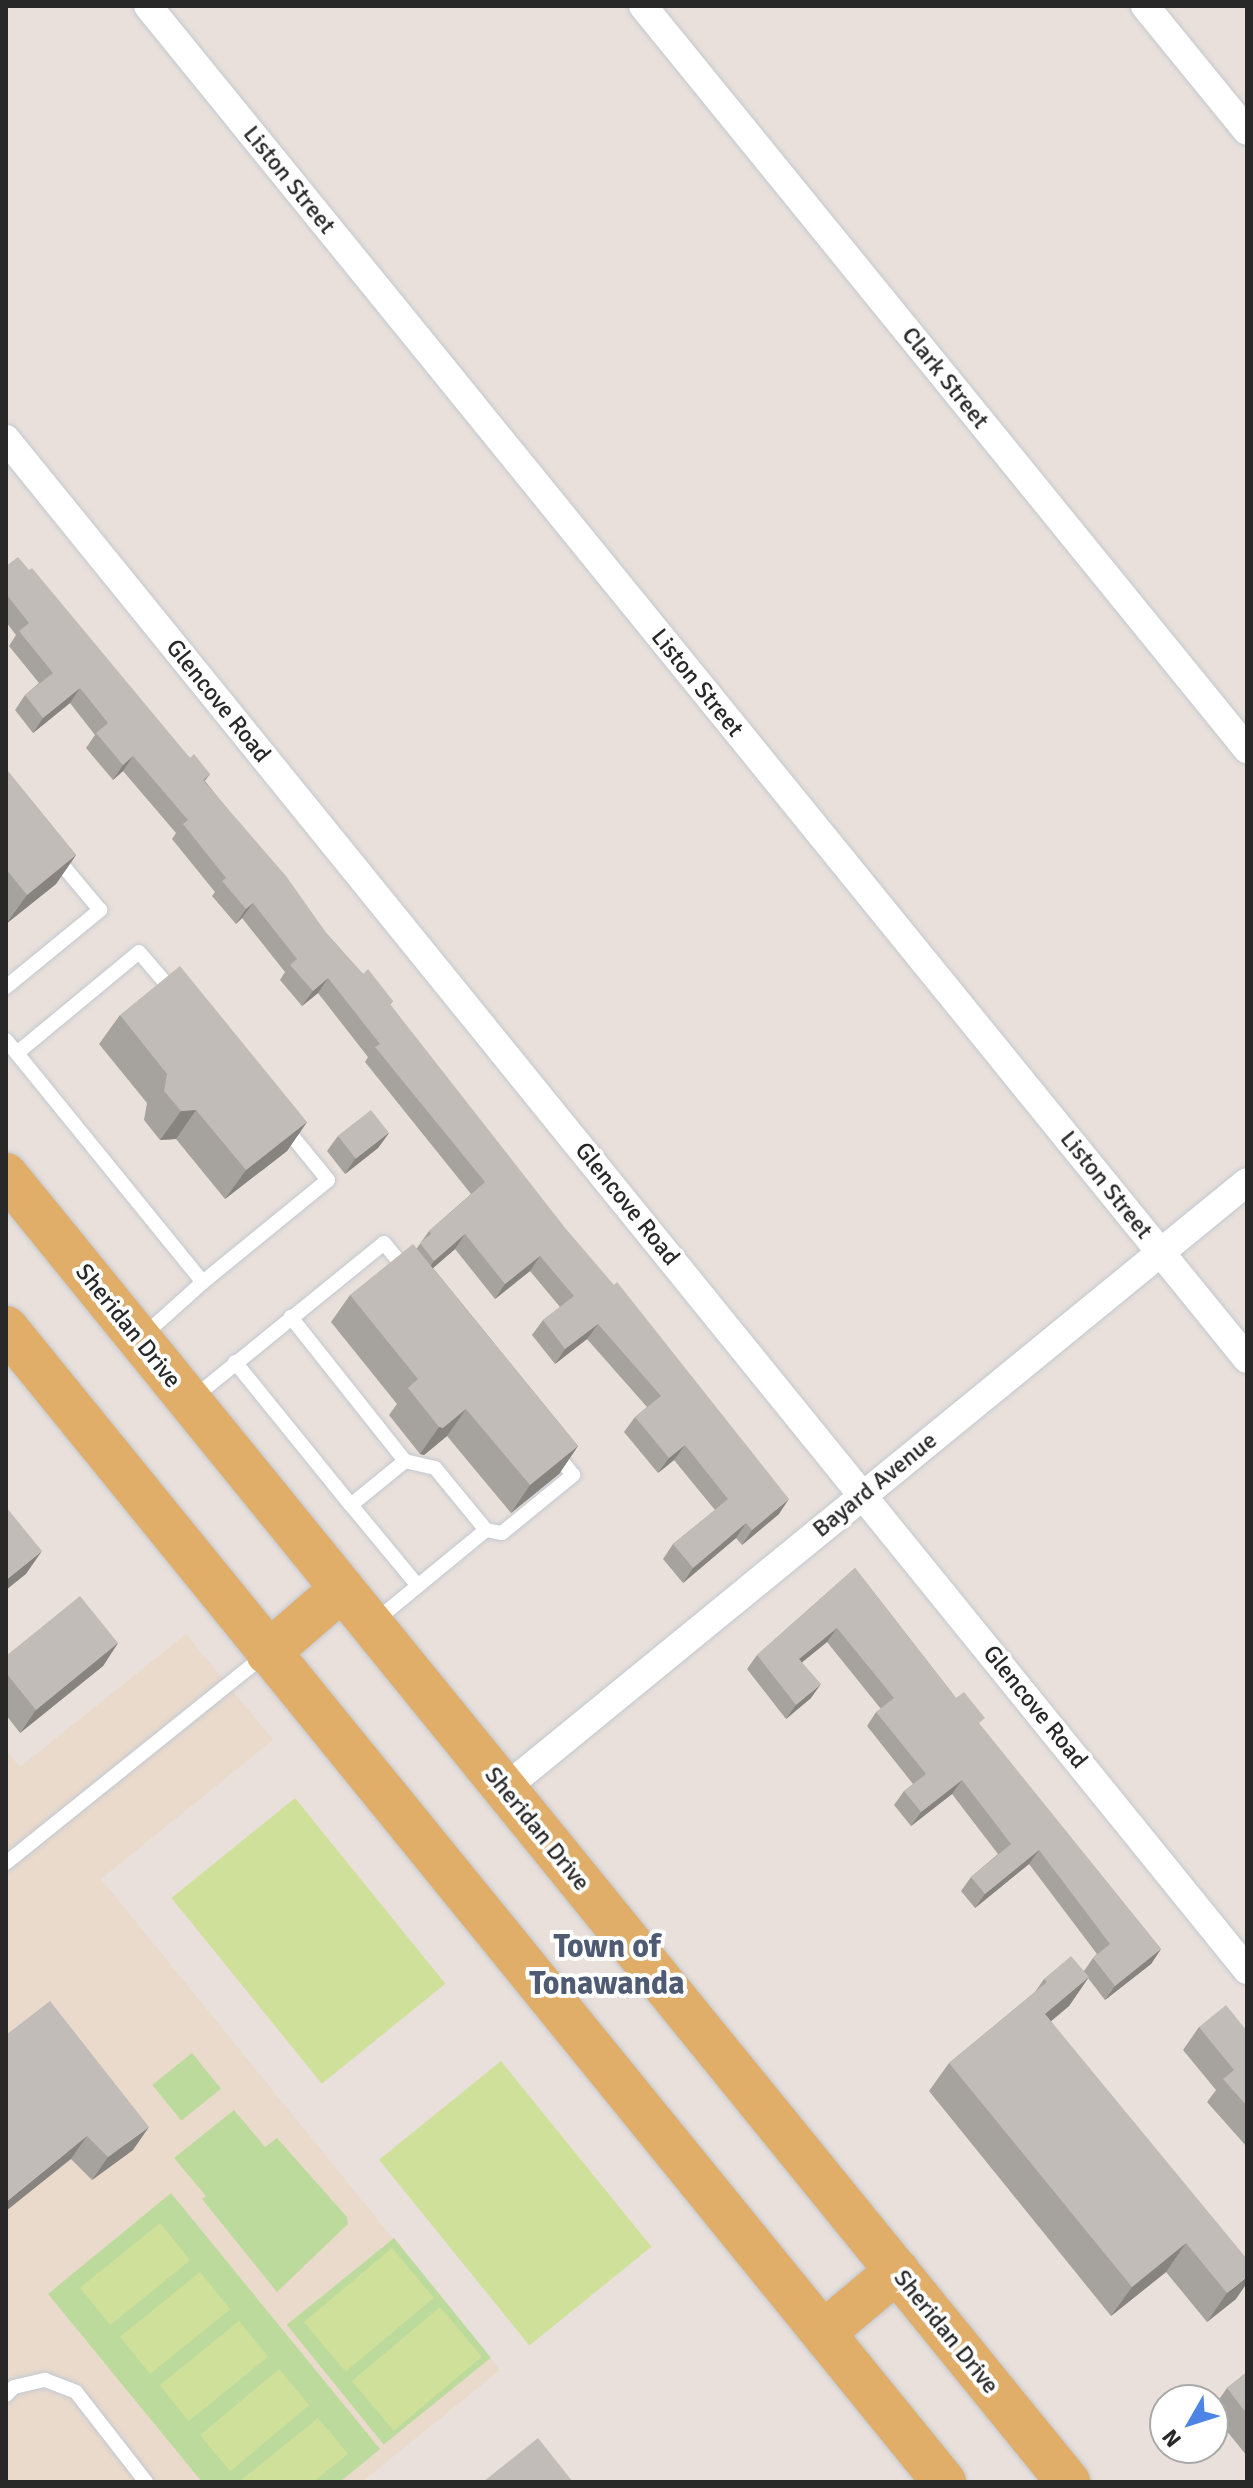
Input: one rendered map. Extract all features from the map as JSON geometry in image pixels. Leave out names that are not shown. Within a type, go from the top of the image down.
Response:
[{"type":"main road","name":"Sheridan Drive","points":[[6,1175],[1068,2482]]},
{"type":"main road","points":[[6,1328],[944,2482]]},
{"type":"main road","points":[[268,1653],[342,1589]]},
{"type":"main road","points":[[823,2333],[897,2271]]},
{"type":"street","name":"Liston Street","points":[[148,6],[1247,1359]]},
{"type":"street","name":"Clark Street","points":[[643,6],[1247,749]]},
{"type":"street","points":[[1145,6],[1247,131]]},
{"type":"street","name":"Glencove Road","points":[[6,439],[1247,1970]]},
{"type":"street","name":"Bayard Avenue","points":[[504,1789],[1247,1182]]},
{"type":"lane","points":[[6,987],[100,910],[43,841]]},
{"type":"lane","points":[[179,1000],[139,952],[9,1045],[203,1282]]},
{"type":"lane","points":[[139,1340],[203,1282],[328,1180],[269,1108]]},
{"type":"lane","points":[[189,1401],[384,1243],[414,1279]]},
{"type":"lane","points":[[291,1317],[405,1461],[435,1468],[486,1530],[502,1533],[573,1475],[543,1438]]},
{"type":"lane","points":[[235,1362],[418,1586]]},
{"type":"lane","points":[[351,1505],[405,1461]]},
{"type":"lane","points":[[371,1625],[486,1530]]},
{"type":"lane","points":[[6,1863],[268,1653]]},
{"type":"lane","points":[[6,2395],[14,2387],[45,2380],[76,2392],[146,2482]]},
{"type":"shaded area","points":[[186,1634],[273,1740],[101,1879],[500,2370],[362,2482],[6,2482],[6,1750],[20,1767]]},
{"type":"green space","points":[[295,1798],[445,1984],[322,2084],[171,1898]]},
{"type":"green space","points":[[192,2053],[221,2089],[181,2121],[152,2085]]},
{"type":"green space","points":[[501,2061],[651,2247],[529,2346],[379,2160]]},
{"type":"green space","points":[[234,2110],[265,2147],[277,2138],[347,2217],[348,2224],[277,2292],[202,2199],[206,2196],[174,2158]]},
{"type":"green space","points":[[171,2193],[380,2449],[340,2482],[202,2482],[48,2294]]},
{"type":"green space","points":[[160,2223],[190,2260],[110,2325],[80,2288]]},
{"type":"green space","points":[[394,2238],[491,2358],[384,2445],[287,2325]]},
{"type":"green space","points":[[392,2248],[434,2298],[346,2372],[304,2322]]},
{"type":"green space","points":[[200,2272],[230,2309],[150,2374],[120,2337]]},
{"type":"green space","points":[[440,2307],[482,2357],[394,2431],[352,2381]]},
{"type":"green space","points":[[239,2321],[268,2357],[189,2421],[160,2385]]},
{"type":"green space","points":[[279,2369],[309,2405],[230,2471],[200,2435]]},
{"type":"green space","points":[[318,2418],[348,2454],[313,2482],[239,2482]]},
{"type":"building","points":[[18,557],[29,570],[32,568],[190,758],[194,754],[210,774],[203,780],[286,876],[327,934],[363,974],[368,969],[393,1001],[390,1004],[566,1229],[614,1285],[617,1282],[789,1499],[752,1530],[746,1523],[693,1568],[673,1544],[728,1499],[685,1445],[669,1458],[635,1417],[661,1396],[598,1324],[565,1349],[543,1320],[574,1296],[540,1256],[505,1284],[465,1234],[434,1261],[420,1243],[431,1234],[429,1231],[485,1182],[375,1047],[380,1044],[328,978],[313,991],[290,965],[297,959],[253,903],[246,909],[222,881],[226,878],[183,824],[188,820],[133,756],[123,765],[96,733],[108,723],[80,688],[43,718],[25,695],[53,673],[19,631],[29,623],[6,594],[6,566]]},
{"type":"building","points":[[6,769],[76,855],[27,895],[6,869]]},
{"type":"building","points":[[180,966],[307,1122],[246,1170],[196,1110],[181,1111],[164,1091],[167,1074],[120,1015]]},
{"type":"building","points":[[371,1110],[389,1133],[356,1159],[338,1136]]},
{"type":"building","points":[[413,1244],[578,1446],[530,1485],[466,1409],[443,1428],[439,1427],[408,1388],[418,1379],[350,1295]]},
{"type":"building","points":[[6,1507],[42,1551],[6,1580]]},
{"type":"building","points":[[855,1568],[956,1698],[964,1692],[985,1718],[979,1723],[1161,1949],[1115,1986],[1093,1958],[1110,1944],[1039,1850],[985,1894],[971,1877],[1011,1844],[962,1780],[921,1812],[904,1791],[926,1774],[876,1712],[894,1698],[837,1628],[799,1659],[821,1684],[796,1705],[757,1655]]},
{"type":"building","points":[[80,1596],[118,1643],[36,1710],[6,1673],[6,1656]]},
{"type":"building","points":[[1071,1956],[1089,1977],[1045,2014],[1247,2259],[1247,2277],[1227,2293],[1186,2243],[1132,2287],[949,2063],[1047,1982],[1044,1979]]},
{"type":"building","points":[[50,2001],[149,2127],[108,2157],[87,2136],[6,2202],[6,2035]]},
{"type":"building","points":[[1226,2005],[1247,2031],[1247,2106],[1223,2079],[1234,2070],[1199,2027]]},
{"type":"building","points":[[1247,2372],[1247,2414],[1229,2391],[1229,2386]]},
{"type":"building","points":[[538,2438],[573,2482],[483,2482]]},
{"type":"district","name":"Town of Tonawanda","points":[[607,1966]]}]
